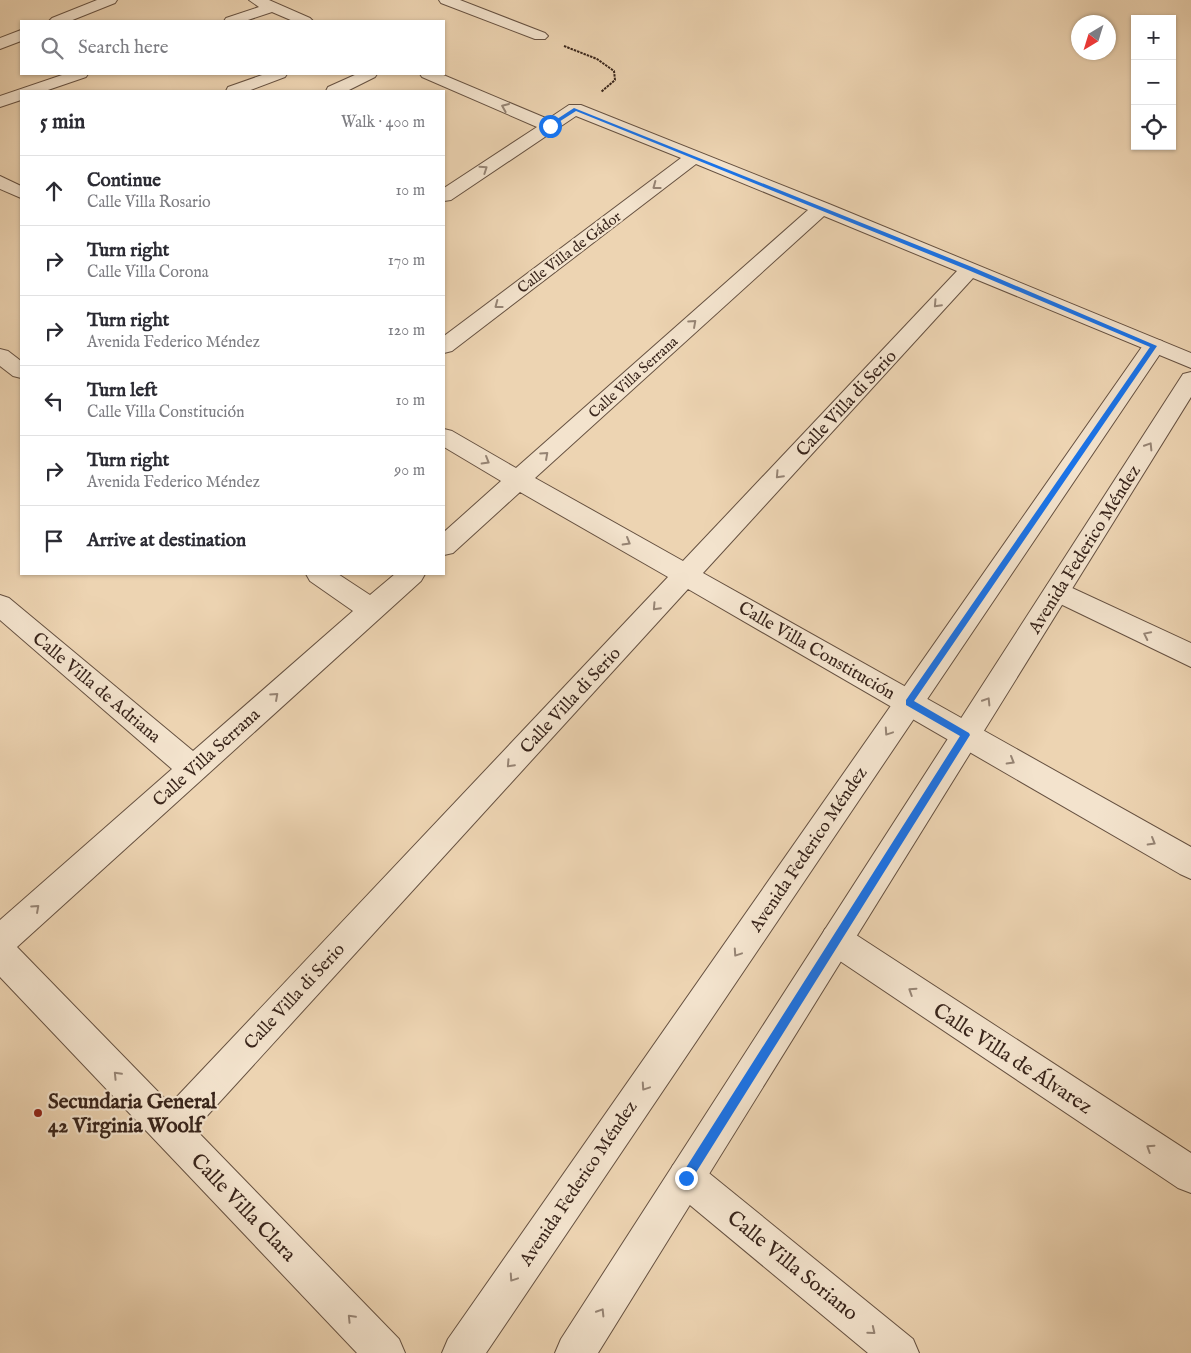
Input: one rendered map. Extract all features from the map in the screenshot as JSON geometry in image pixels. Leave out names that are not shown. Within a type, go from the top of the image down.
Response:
[{"type":"street","points":[[59,20],[110,0]]},
{"type":"street","points":[[256,0],[303,20]]},
{"type":"street","points":[[446,0],[540,36]]},
{"type":"street","points":[[233,20],[272,7]]},
{"type":"street","points":[[0,44],[20,35]]},
{"type":"street","points":[[33,90],[77,75]]},
{"type":"street","points":[[237,90],[276,75]]},
{"type":"street","points":[[336,90],[367,75]]},
{"type":"street","points":[[430,75],[550,126]]},
{"type":"street","points":[[0,102],[20,94]]},
{"type":"street","points":[[445,195],[575,109],[822,208],[1191,361]]},
{"type":"street","name":"Calle Villa de Gádor","points":[[445,345],[694,157]]},
{"type":"street","points":[[0,181],[20,174]]},
{"type":"street","points":[[0,181],[20,192]]},
{"type":"street","name":"Calle Villa Serrana","points":[[445,545],[822,208]]},
{"type":"street","name":"Calle Villa di Serio","points":[[170,1130],[970,269]]},
{"type":"street","points":[[20,346],[0,357],[20,370]]},
{"type":"street","name":"Avenida Federico Méndez","points":[[462,1353],[1154,346]]},
{"type":"street","name":"Avenida Federico Méndez","points":[[575,1353],[1191,379]]},
{"type":"street","name":"Calle Villa Constitución","points":[[445,438],[1191,864]]},
{"type":"street","points":[[320,575],[372,610]]},
{"type":"street","name":"Calle Villa Serrana","points":[[0,941],[411,575]]},
{"type":"street","points":[[1057,591],[1191,656]]},
{"type":"street","name":"Calle Villa de Adriana","points":[[0,605],[193,769]]},
{"type":"street","name":"Calle Villa de Álvarez","points":[[836,940],[1191,1175]]},
{"type":"street","name":"Calle Villa Clara","points":[[0,953],[385,1353]]},
{"type":"street","name":"Calle Villa Soriano","points":[[686,1178],[899,1353]]},
{"type":"path","points":[[540,36],[598,59],[614,70],[615,80],[608,87],[575,109]]},
{"type":"place","name":"Secundaria General 42 Virginia Woolf","points":[[38,1113]]},
{"type":"route","points":[[550,126],[575,109],[970,269],[1154,346],[909,702],[966,735],[686,1178]]}]
